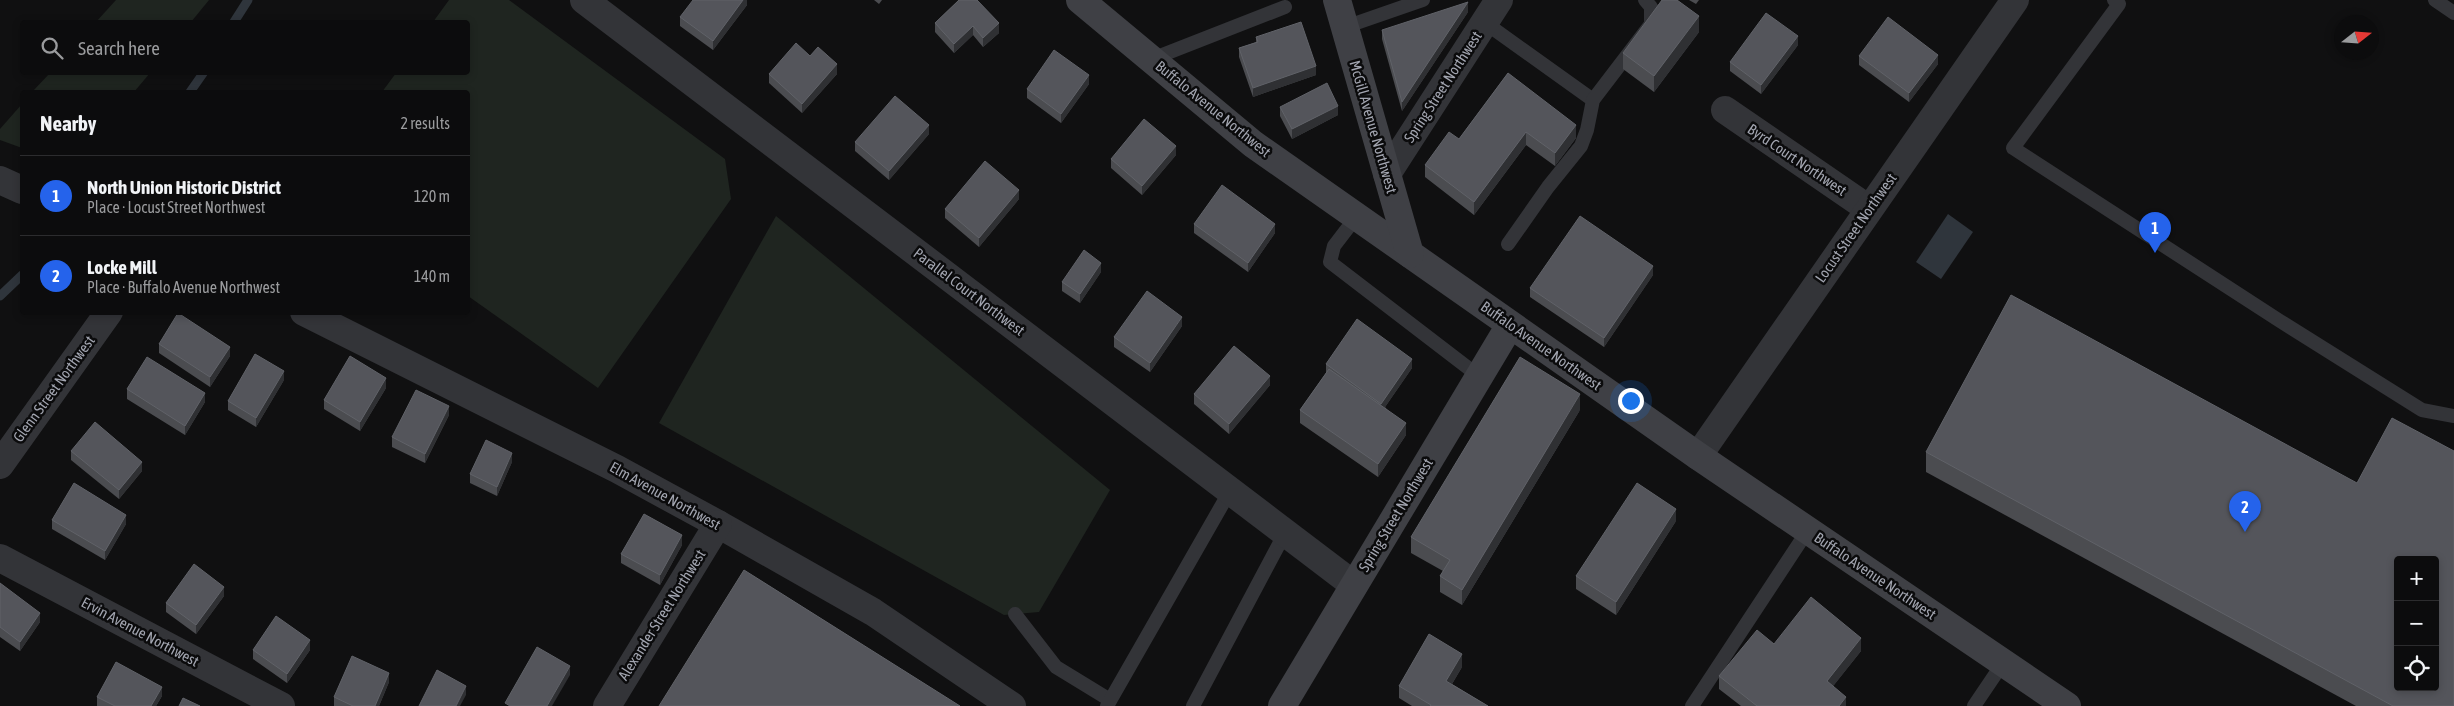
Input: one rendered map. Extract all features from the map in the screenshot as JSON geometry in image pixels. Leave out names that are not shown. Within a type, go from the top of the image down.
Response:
[{"type":"street","name":"Parallel Court Northwest","points":[[584,0],[1354,585]]},
{"type":"street","name":"Buffalo Avenue Northwest","points":[[1080,0],[1253,144],[1698,456],[2067,706]]},
{"type":"street","name":"McGill Avenue Northwest","points":[[1337,0],[1410,254]]},
{"type":"street","name":"Locust Street Northwest","points":[[1698,456],[2014,0]]},
{"type":"street","name":"Spring Street Northwest","points":[[1387,174],[1490,7]]},
{"type":"street","name":"Byrd Court Northwest","points":[[1725,110],[1869,209]]},
{"type":"street","points":[[0,180],[20,189]]},
{"type":"street","name":"Glenn Street Northwest","points":[[0,465],[107,315]]},
{"type":"street","name":"Elm Avenue Northwest","points":[[310,315],[617,469],[718,524],[873,612],[1012,706]]},
{"type":"street","name":"Spring Street Northwest","points":[[1282,706],[1510,325]]},
{"type":"street","name":"Alexander Street Northwest","points":[[607,706],[718,524]]},
{"type":"street","name":"Ervin Avenue Northwest","points":[[0,558],[280,706]]},
{"type":"lane","points":[[1344,27],[1423,0]]},
{"type":"lane","points":[[1508,244],[1548,187],[1581,146],[1588,130],[1593,100],[1651,24],[1651,7],[1645,0]]},
{"type":"lane","points":[[2114,0],[2119,4],[2013,148],[2422,410],[2454,416]]},
{"type":"lane","points":[[2435,0],[2454,13]]},
{"type":"lane","points":[[1152,59],[1285,7]]},
{"type":"lane","points":[[1490,7],[1593,100]]},
{"type":"lane","points":[[1357,216],[1334,246],[1330,262],[1480,377]]},
{"type":"lane","points":[[1015,614],[1056,667],[1108,703],[1230,491]]},
{"type":"lane","points":[[1692,706],[1808,530]]},
{"type":"lane","points":[[1194,706],[1285,532]]},
{"type":"lane","points":[[1974,706],[2004,663]]},
{"type":"shaded area","points":[[116,0],[209,0],[193,20],[98,20]]},
{"type":"shaded area","points":[[449,0],[509,0],[725,159],[731,199],[598,388],[470,297],[470,90],[383,90],[395,75],[470,75],[470,20],[434,20]]},
{"type":"shaded area","points":[[48,75],[148,75],[136,90],[34,90]]},
{"type":"shaded area","points":[[20,106],[20,147],[0,140],[0,129]]},
{"type":"shaded area","points":[[1948,214],[1973,232],[1941,279],[1916,262]]},
{"type":"shaded area","points":[[776,216],[1110,490],[1039,612],[1004,615],[659,423]]},
{"type":"building","points":[[693,0],[743,0],[713,41],[680,17]]},
{"type":"building","points":[[959,0],[977,0],[999,23],[983,38],[973,26],[954,44],[935,23]]},
{"type":"building","points":[[1662,0],[1677,0],[1699,16],[1654,76],[1623,53]]},
{"type":"building","points":[[1468,2],[1402,102],[1382,30]]},
{"type":"building","points":[[1766,13],[1798,36],[1761,85],[1730,62]]},
{"type":"building","points":[[1888,17],[1938,55],[1909,93],[1859,56]]},
{"type":"building","points":[[1301,22],[1316,66],[1253,88],[1239,48],[1258,42],[1256,37]]},
{"type":"building","points":[[796,43],[810,56],[818,47],[837,64],[802,104],[769,74]]},
{"type":"building","points":[[1054,50],[1089,75],[1061,114],[1027,89]]},
{"type":"building","points":[[1508,73],[1576,125],[1555,153],[1526,132],[1474,202],[1425,165],[1449,132],[1459,139]]},
{"type":"building","points":[[1327,83],[1338,106],[1292,129],[1280,107]]},
{"type":"building","points":[[895,96],[929,125],[889,171],[855,142]]},
{"type":"building","points":[[1144,119],[1176,146],[1142,186],[1111,159]]},
{"type":"building","points":[[985,161],[1019,190],[979,238],[945,209]]},
{"type":"building","points":[[1222,185],[1275,224],[1248,263],[1194,224]]},
{"type":"building","points":[[1580,216],[1653,266],[1604,338],[1530,288]]},
{"type":"building","points":[[1084,250],[1101,263],[1080,294],[1062,282]]},
{"type":"building","points":[[1147,291],[1182,317],[1150,363],[1114,337]]},
{"type":"building","points":[[2011,295],[2357,483],[2392,418],[2454,451],[2454,706],[2393,706],[1926,452]]},
{"type":"building","points":[[177,315],[181,315],[230,347],[210,377],[159,344]]},
{"type":"building","points":[[1357,319],[1412,359],[1381,404],[1326,364]]},
{"type":"building","points":[[1234,346],[1270,376],[1229,424],[1194,394]]},
{"type":"building","points":[[255,354],[284,371],[256,418],[228,401]]},
{"type":"building","points":[[350,356],[386,378],[360,422],[324,400]]},
{"type":"building","points":[[147,357],[205,393],[185,426],[127,389]]},
{"type":"building","points":[[1520,357],[1580,394],[1462,590],[1440,576],[1450,560],[1411,537]]},
{"type":"building","points":[[1329,369],[1406,423],[1378,464],[1300,410]]},
{"type":"building","points":[[416,390],[449,406],[425,454],[392,437]]},
{"type":"building","points":[[95,422],[142,462],[119,490],[71,451]]},
{"type":"building","points":[[486,440],[512,453],[497,487],[470,474]]},
{"type":"building","points":[[74,483],[126,515],[105,551],[52,520]]},
{"type":"building","points":[[1637,483],[1676,509],[1616,602],[1576,576]]},
{"type":"building","points":[[644,514],[682,535],[660,575],[621,554]]},
{"type":"building","points":[[194,564],[224,587],[196,625],[166,603]]},
{"type":"building","points":[[744,570],[960,706],[659,706]]},
{"type":"building","points":[[0,583],[40,613],[20,642],[0,627]]},
{"type":"building","points":[[1811,597],[1861,638],[1827,681],[1846,697],[1839,706],[1757,706],[1719,676],[1757,630],[1774,644]]},
{"type":"building","points":[[276,616],[310,640],[287,674],[253,650]]},
{"type":"building","points":[[1429,634],[1462,654],[1446,681],[1488,706],[1430,706],[1399,686]]},
{"type":"building","points":[[537,647],[570,666],[547,706],[510,706],[505,703]]},
{"type":"building","points":[[352,656],[389,673],[375,706],[353,706],[334,697]]},
{"type":"building","points":[[116,662],[162,687],[151,706],[115,706],[97,697]]},
{"type":"building","points":[[437,670],[466,686],[456,706],[419,706]]},
{"type":"building","points":[[183,698],[200,706],[179,706]]},
{"type":"waterway","points":[[235,20],[248,0]]},
{"type":"waterway","points":[[191,90],[202,75]]},
{"type":"waterway","points":[[0,296],[20,277]]},
{"type":"place","name":"North Union Historic District","points":[[2155,253]]},
{"type":"place","name":"Locke Mill","points":[[2245,532]]}]
